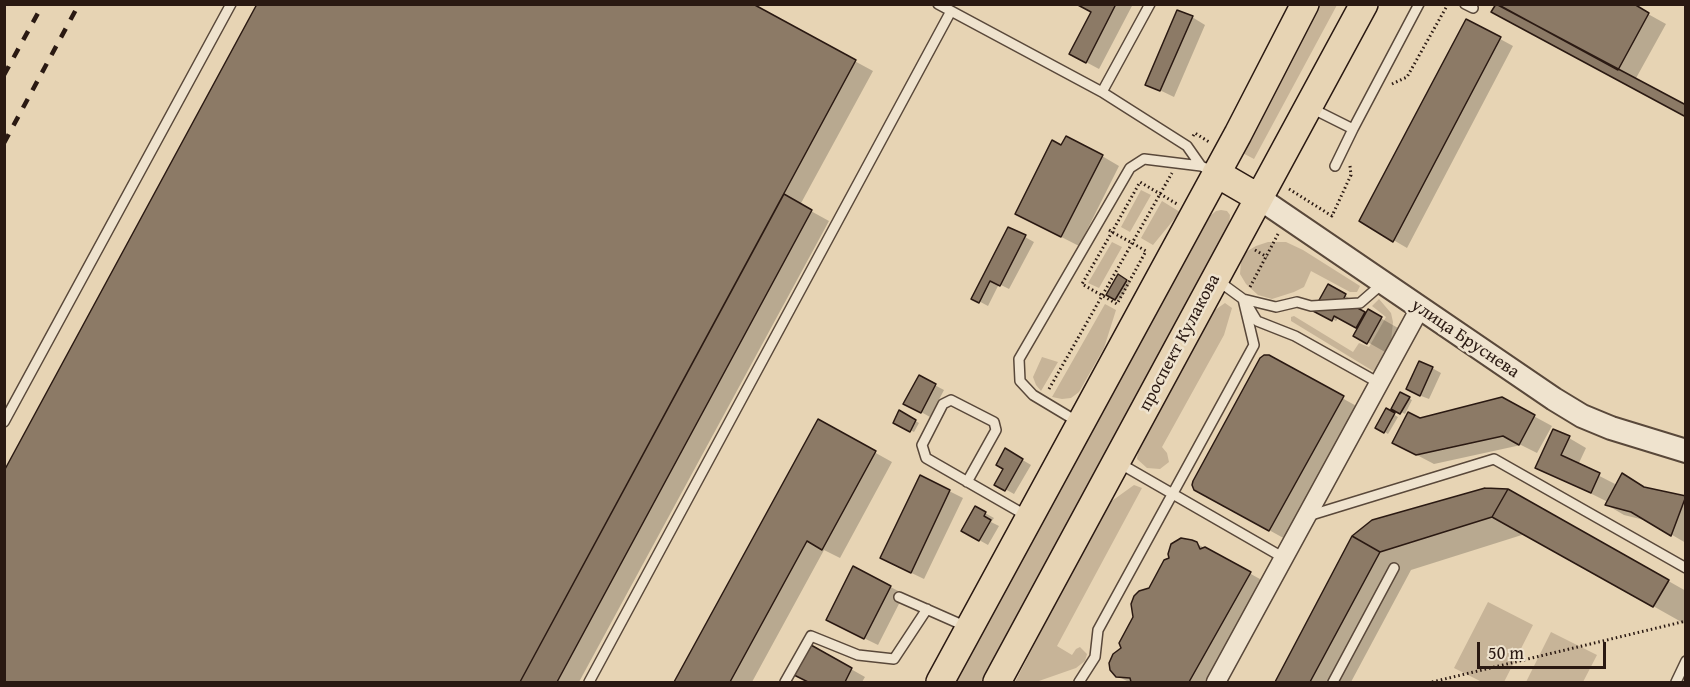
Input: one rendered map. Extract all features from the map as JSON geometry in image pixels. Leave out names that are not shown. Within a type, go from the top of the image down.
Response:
[{"type":"main road","points":[[939,682],[1080,424],[1209,170],[1305,4]]},
{"type":"main road","name":"проспект Кулакова","points":[[997,682],[1215,279],[1269,191],[1309,106],[1364,4]]},
{"type":"main road","points":[[1209,170],[1269,191]]},
{"type":"street","name":"улица Бруснева","points":[[1269,191],[1383,283],[1554,399],[1582,416],[1621,431],[1686,450]]},
{"type":"street","points":[[1216,682],[1420,308]]},
{"type":"lane","points":[[4,422],[231,4]]},
{"type":"lane","points":[[938,4],[1102,92],[1187,146],[1209,170]]},
{"type":"lane","points":[[1102,92],[1150,4]]},
{"type":"lane","points":[[1335,166],[1419,4]]},
{"type":"lane","points":[[589,682],[951,11]]},
{"type":"lane","points":[[1309,106],[1353,129]]},
{"type":"lane","points":[[1080,424],[1033,395],[1020,381],[1019,358],[1130,168],[1144,159],[1209,170]]},
{"type":"lane","points":[[1215,279],[1243,299],[1276,307],[1297,302],[1311,306],[1360,303],[1383,283]]},
{"type":"lane","points":[[1243,299],[1257,321],[1295,336],[1379,383]]},
{"type":"lane","points":[[1079,682],[1095,657],[1098,630],[1254,345],[1243,299]]},
{"type":"lane","points":[[967,482],[996,430],[994,422],[951,400],[943,404],[922,445],[926,458],[967,482],[1029,518]]},
{"type":"lane","points":[[1306,517],[1494,459],[1686,568]]},
{"type":"lane","points":[[1117,462],[1284,558]]},
{"type":"lane","points":[[1333,682],[1394,568]]},
{"type":"lane","points":[[899,597],[969,627]]},
{"type":"lane","points":[[785,682],[811,636],[858,655],[894,659],[927,609]]},
{"type":"lane","points":[[1676,682],[1686,661]]},
{"type":"path","points":[[1388,86],[1407,77],[1448,4]]},
{"type":"path","points":[[1187,146],[1195,133],[1213,144]]},
{"type":"path","points":[[1047,394],[1178,163]]},
{"type":"path","points":[[1269,191],[1332,216],[1351,175],[1350,163]]},
{"type":"path","points":[[1098,224],[1112,232],[1146,251],[1117,303],[1082,284],[1112,232],[1140,182]]},
{"type":"path","points":[[1243,299],[1279,233]]},
{"type":"path","points":[[1432,682],[1686,621]]},
{"type":"shaded area","points":[[1314,5],[1337,5],[1254,159],[1235,149]]},
{"type":"shaded area","points":[[1141,190],[1151,195],[1130,232],[1121,227]]},
{"type":"shaded area","points":[[1162,201],[1180,212],[1153,245],[1141,238]]},
{"type":"shaded area","points":[[1221,210],[1227,211],[1230,215],[1229,227],[983,682],[956,682],[1210,216]]},
{"type":"shaded area","points":[[1112,242],[1122,247],[1099,288],[1088,283]]},
{"type":"shaded area","points":[[1268,242],[1286,242],[1303,250],[1360,286],[1357,292],[1350,292],[1311,271],[1304,287],[1294,292],[1272,299],[1258,295],[1246,284],[1240,274],[1241,261],[1244,253]]},
{"type":"shaded area","points":[[1379,299],[1391,313],[1393,322],[1391,342],[1380,366],[1373,371],[1291,321],[1291,317],[1294,316],[1353,352],[1359,343],[1369,347],[1386,317],[1372,306]]},
{"type":"shaded area","points":[[1225,303],[1232,308],[1224,335],[1162,447],[1167,453],[1169,462],[1160,469],[1147,468],[1137,459],[1138,451],[1215,310]]},
{"type":"shaded area","points":[[1105,304],[1116,310],[1104,348],[1079,392],[1071,398],[1052,397]]},
{"type":"shaded area","points":[[1042,357],[1058,362],[1041,391],[1033,377]]},
{"type":"shaded area","points":[[1134,485],[1142,488],[1057,646],[1072,655],[1080,647],[1087,654],[1085,661],[1076,668],[1036,682],[1015,682],[1101,515],[1109,503]]},
{"type":"shaded area","points":[[1488,602],[1533,625],[1504,682],[1482,682],[1454,668]]},
{"type":"shaded area","points":[[1551,632],[1597,655],[1583,682],[1526,682]]},
{"type":"building","points":[[257,4],[753,4],[856,60],[520,682],[4,682],[4,471]]},
{"type":"building","points":[[1076,4],[1116,4],[1086,63],[1069,54],[1091,12]]},
{"type":"building","points":[[1496,4],[1686,105],[1686,117],[1491,12]]},
{"type":"building","points":[[1497,4],[1634,4],[1649,13],[1618,70]]},
{"type":"building","points":[[1177,10],[1193,16],[1160,91],[1145,85]]},
{"type":"building","points":[[1466,19],[1501,37],[1393,242],[1359,221]]},
{"type":"building","points":[[1066,136],[1103,155],[1061,237],[1015,214],[1052,140],[1061,145]]},
{"type":"building","points":[[784,194],[812,210],[557,682],[520,682]]},
{"type":"building","points":[[1008,227],[1026,235],[1000,286],[990,281],[979,303],[971,299]]},
{"type":"building","points":[[1118,274],[1127,280],[1115,300],[1106,295]]},
{"type":"building","points":[[1328,284],[1346,294],[1343,300],[1365,312],[1356,328],[1334,316],[1332,321],[1313,311]]},
{"type":"building","points":[[1368,309],[1382,317],[1367,344],[1353,336]]},
{"type":"building","points":[[1269,355],[1344,396],[1269,531],[1194,490],[1192,485],[1260,358]]},
{"type":"building","points":[[1419,361],[1433,367],[1420,396],[1406,389]]},
{"type":"building","points":[[919,375],[936,384],[921,413],[903,404]]},
{"type":"building","points":[[1400,392],[1410,397],[1400,414],[1391,409]]},
{"type":"building","points":[[1502,397],[1535,415],[1519,445],[1503,436],[1416,455],[1392,443],[1408,412],[1420,418]]},
{"type":"building","points":[[1386,408],[1395,413],[1384,433],[1375,428]]},
{"type":"building","points":[[899,410],[916,420],[910,432],[893,423]]},
{"type":"building","points":[[818,419],[876,451],[822,550],[807,541],[730,682],[674,682]]},
{"type":"building","points":[[1553,429],[1570,436],[1561,455],[1600,473],[1591,493],[1535,468]]},
{"type":"building","points":[[1005,448],[1023,459],[1005,491],[994,485],[1003,469],[996,465]]},
{"type":"building","points":[[1622,473],[1644,487],[1686,496],[1671,536],[1631,512],[1605,505]]},
{"type":"building","points":[[920,475],[950,490],[911,573],[880,558]]},
{"type":"building","points":[[1485,488],[1508,489],[1492,517],[1380,552],[1352,536],[1372,520]]},
{"type":"building","points":[[1508,489],[1669,580],[1653,607],[1492,517]]},
{"type":"building","points":[[975,506],[986,512],[984,516],[991,520],[979,541],[961,531]]},
{"type":"building","points":[[1352,536],[1380,552],[1310,682],[1275,682]]},
{"type":"building","points":[[1181,538],[1197,542],[1200,549],[1205,547],[1251,572],[1189,682],[1131,682],[1130,678],[1116,677],[1110,670],[1109,663],[1113,654],[1121,648],[1119,643],[1133,617],[1131,604],[1134,596],[1139,591],[1149,588],[1164,560],[1169,558],[1171,544]]},
{"type":"building","points":[[853,566],[891,586],[864,639],[826,620]]},
{"type":"building","points":[[811,645],[852,668],[845,682],[808,682],[794,675]]},
{"type":"railway","points":[[4,75],[43,4]]},
{"type":"railway","points":[[4,143],[79,4]]}]
